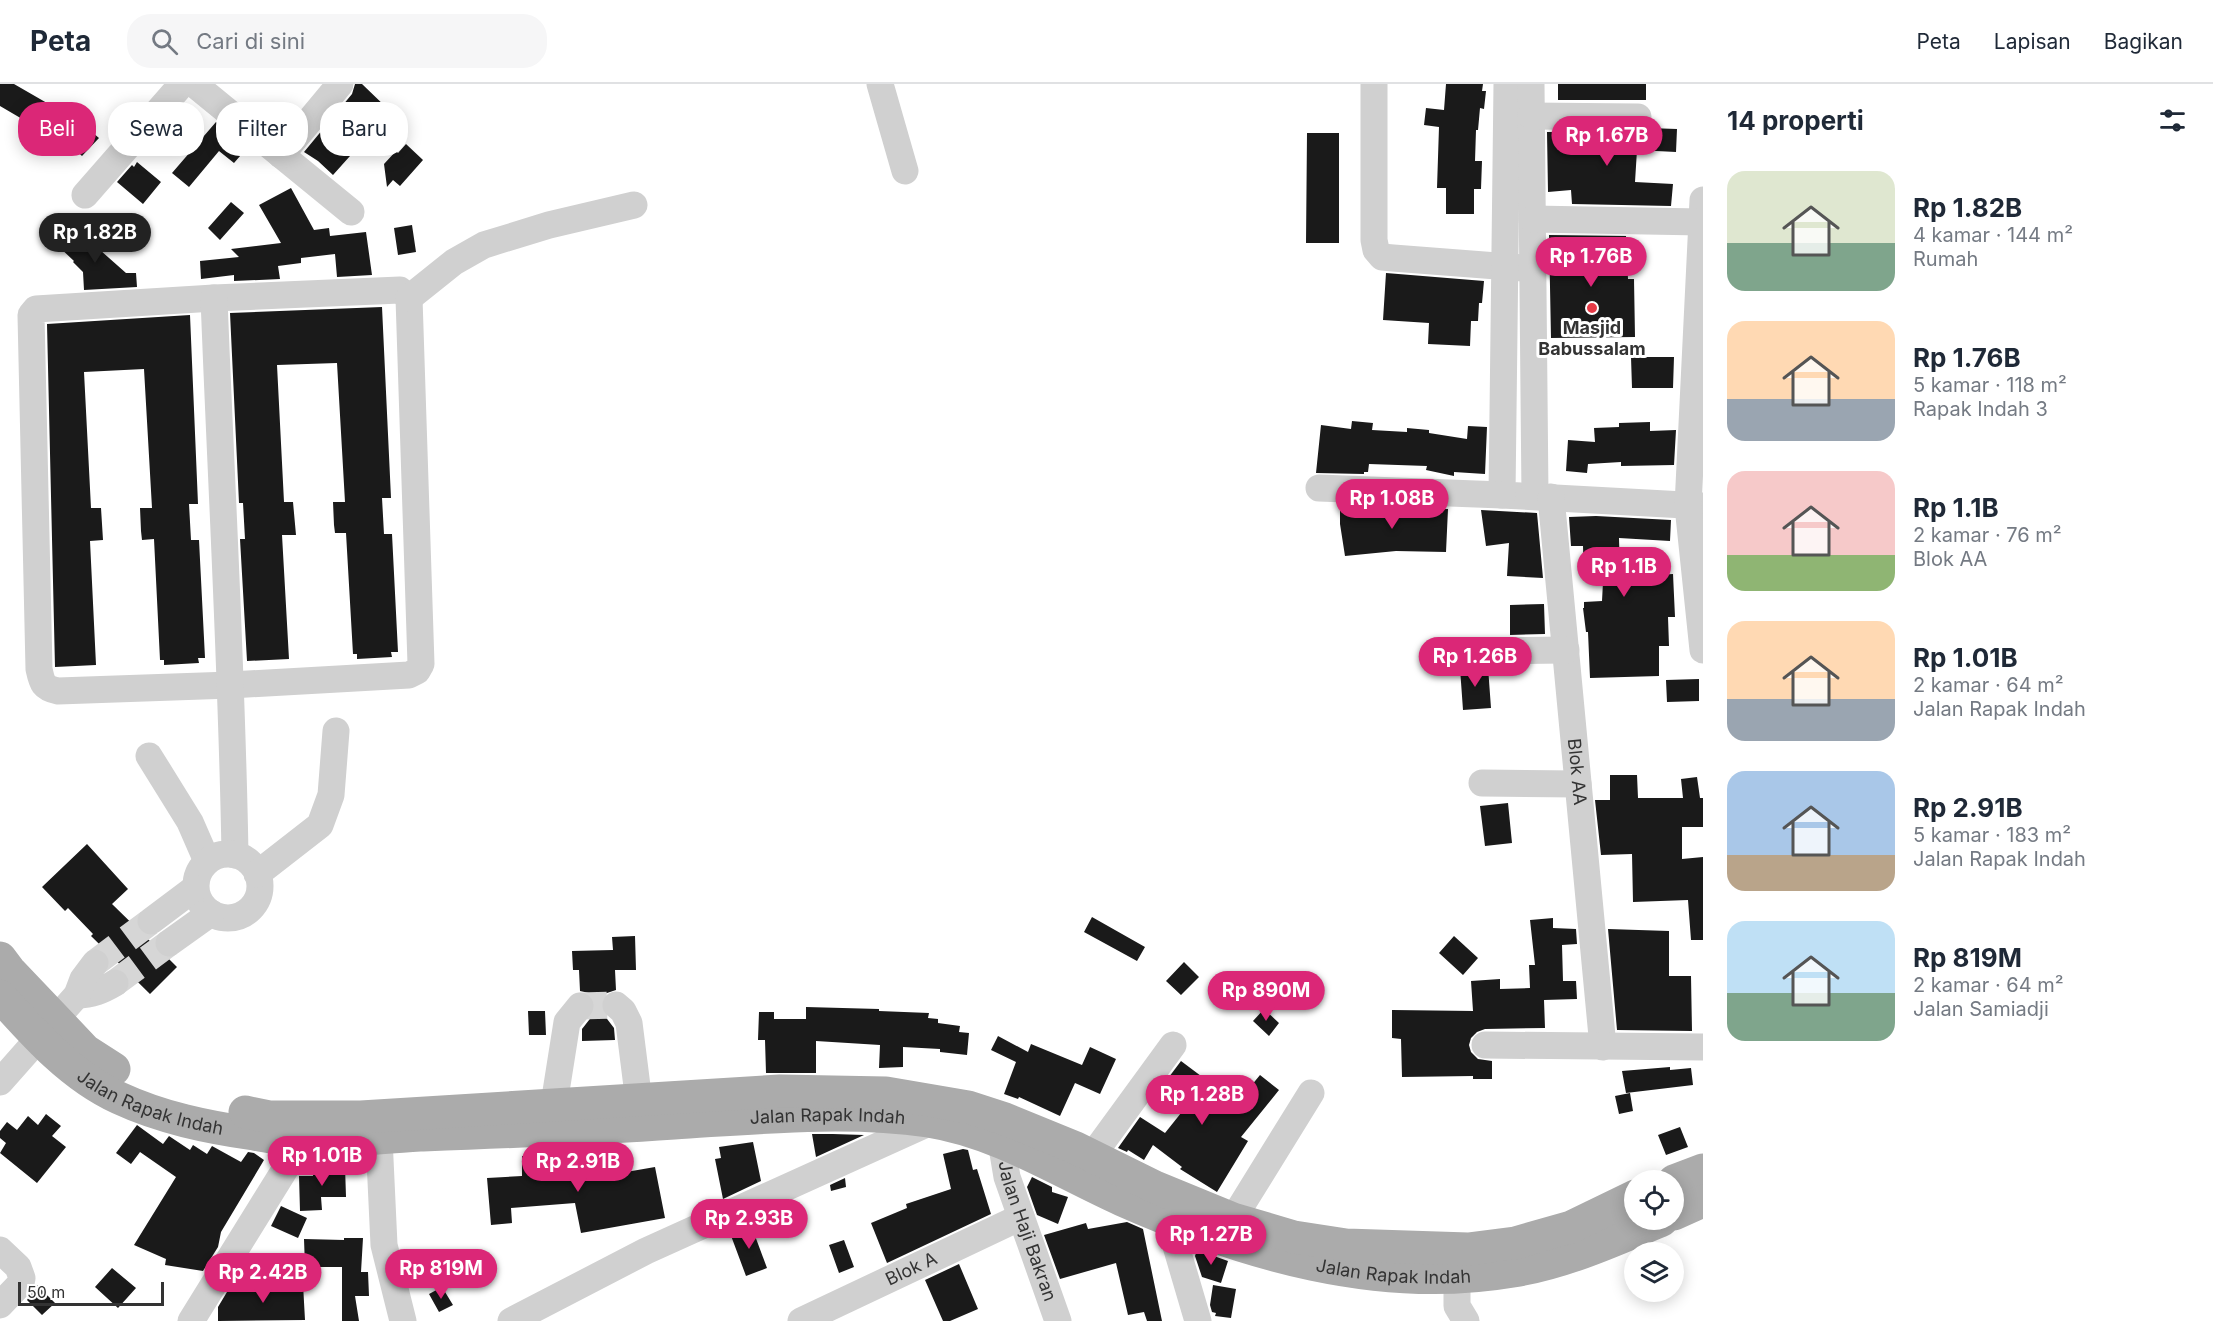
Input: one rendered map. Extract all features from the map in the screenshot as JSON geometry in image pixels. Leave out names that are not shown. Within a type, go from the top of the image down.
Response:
[{"type":"main road","name":"Jalan Rapak Indah","points":[[0,958],[69,1066],[115,1096],[167,1118],[205,1127],[302,1142],[379,1138],[554,1117]]},
{"type":"main road","name":"Jalan Rapak Indah","points":[[0,996],[46,1028],[129,1078],[172,1095],[211,1106],[269,1117],[554,1117],[640,1112],[888,1117],[931,1122],[1001,1141],[1122,1199],[1234,1244],[1285,1259],[1329,1268],[1407,1262],[1468,1249],[1524,1241],[1571,1227],[1624,1201]]},
{"type":"main road","name":"Jalan Rapak Indah","points":[[640,1112],[780,1091],[886,1093],[968,1107],[1005,1119],[1092,1156],[1155,1187],[1233,1219],[1294,1237],[1346,1245],[1457,1277],[1513,1271],[1550,1263],[1636,1230]]},
{"type":"main road","points":[[1684,1177],[1703,1170]]},
{"type":"main road","points":[[1684,1210],[1703,1201]]},
{"type":"street","points":[[85,195],[182,84]]},
{"type":"street","points":[[194,84],[216,102]]},
{"type":"street","points":[[308,122],[340,84]]},
{"type":"street","points":[[879,84],[905,171]]},
{"type":"street","points":[[1374,84],[1374,240],[1376,250],[1382,257],[1533,269]]},
{"type":"street","points":[[1502,495],[1507,84]]},
{"type":"street","name":"Blok AA","points":[[1531,84],[1533,269],[1543,496],[1566,650],[1603,1047]]},
{"type":"street","points":[[1532,116],[1638,117]]},
{"type":"street","points":[[283,156],[351,212]]},
{"type":"street","points":[[408,298],[454,262],[484,246],[549,225],[634,205]]},
{"type":"street","points":[[1532,219],[1702,211],[1695,506],[1703,650]]},
{"type":"street","points":[[400,290],[408,298],[421,664],[417,671],[410,675],[231,685],[58,691],[47,689],[42,682],[39,669],[32,315],[36,309],[43,308],[214,297],[400,290]]},
{"type":"street","points":[[214,297],[221,499],[231,685],[235,855]]},
{"type":"street","points":[[1319,488],[1543,496],[1695,506]]},
{"type":"street","points":[[1471,651],[1566,650]]},
{"type":"street","points":[[257,874],[320,825],[331,795],[336,731]]},
{"type":"street","points":[[149,756],[190,822],[207,861]]},
{"type":"street","points":[[1482,783],[1578,784]]},
{"type":"street","points":[[225,854],[235,855],[252,865],[260,884],[259,894],[249,910],[230,918],[220,917],[203,907],[195,888],[200,869],[207,861],[225,854]]},
{"type":"street","points":[[151,921],[195,888]]},
{"type":"street","points":[[169,943],[211,913]]},
{"type":"street","points":[[0,1082],[77,995],[83,979],[95,963]]},
{"type":"street","points":[[77,995],[92,993],[115,982]]},
{"type":"street","points":[[616,1005],[623,1011],[629,1023],[640,1112]]},
{"type":"street","points":[[554,1117],[567,1022],[580,1006]]},
{"type":"street","points":[[1092,1156],[1173,1045]]},
{"type":"street","points":[[1485,1045],[1703,1047]]},
{"type":"street","points":[[1233,1219],[1311,1093]]},
{"type":"street","points":[[511,1321],[646,1251],[931,1122]]},
{"type":"street","points":[[379,1138],[384,1245],[403,1321]]},
{"type":"street","name":"Jalan Haji Bakran","points":[[1001,1141],[1007,1177],[1058,1321]]},
{"type":"street","points":[[191,1321],[302,1142]]},
{"type":"street","name":"Blok A","points":[[801,1321],[1021,1217]]},
{"type":"street","points":[[1168,1219],[1198,1321]]},
{"type":"street","points":[[0,1250],[18,1267],[22,1278],[21,1283],[0,1305]]},
{"type":"street","points":[[1457,1277],[1457,1306],[1466,1321]]},
{"type":"building","points":[[0,84],[14,84],[45,102],[18,102],[18,117],[0,106]]},
{"type":"building","points":[[355,84],[362,84],[381,102],[345,102],[352,94]]},
{"type":"building","points":[[1446,84],[1483,84],[1482,91],[1486,91],[1484,109],[1480,108],[1478,130],[1476,130],[1475,161],[1482,161],[1481,189],[1474,189],[1474,214],[1446,214],[1446,188],[1437,188],[1439,127],[1424,125],[1426,108],[1444,110]]},
{"type":"building","points":[[1558,84],[1646,84],[1646,100],[1558,100]]},
{"type":"building","points":[[216,122],[216,155],[189,187],[172,173],[187,156],[204,156],[204,136]]},
{"type":"building","points":[[1648,128],[1677,129],[1676,152],[1637,150],[1635,182],[1673,184],[1671,206],[1572,204],[1571,190],[1548,192],[1547,132],[1588,132],[1602,135],[1602,132],[1638,133]]},
{"type":"building","points":[[320,133],[320,156],[350,156],[333,175],[308,155],[308,147]]},
{"type":"building","points":[[1307,133],[1339,133],[1339,243],[1306,243]]},
{"type":"building","points":[[408,146],[423,160],[400,186],[393,180],[387,187],[384,164],[391,156],[408,156]]},
{"type":"building","points":[[225,156],[240,156],[234,163]]},
{"type":"building","points":[[137,162],[161,182],[143,204],[117,182]]},
{"type":"building","points":[[291,188],[314,230],[329,228],[330,236],[366,232],[372,275],[337,277],[335,254],[301,258],[301,263],[278,266],[280,279],[234,281],[234,275],[201,279],[200,261],[239,257],[231,249],[281,243],[259,205]]},
{"type":"building","points":[[231,202],[244,213],[220,240],[208,228]]},
{"type":"building","points":[[412,225],[416,252],[398,255],[394,228]]},
{"type":"building","points":[[74,227],[126,273],[136,273],[137,287],[84,290],[83,272],[57,245]]},
{"type":"building","points":[[1549,235],[1626,236],[1628,279],[1634,279],[1635,337],[1551,338]]},
{"type":"building","points":[[1386,273],[1484,281],[1478,321],[1471,321],[1470,346],[1428,344],[1429,323],[1383,320]]},
{"type":"building","points":[[382,307],[391,498],[382,498],[384,534],[392,534],[398,652],[391,652],[392,657],[357,659],[357,654],[353,654],[346,533],[335,533],[334,525],[333,502],[345,502],[337,363],[277,365],[284,502],[293,502],[296,535],[282,535],[289,659],[247,661],[240,539],[245,539],[243,503],[239,503],[230,313]]},
{"type":"building","points":[[190,315],[198,504],[189,504],[191,540],[199,540],[205,658],[198,658],[199,663],[164,665],[164,660],[160,660],[154,539],[142,540],[141,531],[140,508],[152,508],[144,369],[84,372],[91,508],[101,508],[103,540],[90,541],[96,665],[55,667],[47,324]]},
{"type":"building","points":[[1631,357],[1674,357],[1673,388],[1632,388]]},
{"type":"building","points":[[1352,421],[1373,423],[1372,430],[1407,432],[1407,428],[1429,430],[1429,433],[1467,439],[1468,426],[1487,427],[1485,474],[1454,472],[1454,476],[1426,470],[1427,466],[1369,464],[1368,472],[1364,474],[1316,473],[1321,425],[1351,429]]},
{"type":"building","points":[[1650,422],[1650,431],[1676,430],[1674,465],[1621,466],[1621,462],[1588,464],[1587,473],[1566,471],[1568,440],[1595,442],[1594,428],[1619,427],[1619,423]]},
{"type":"building","points":[[1340,505],[1384,506],[1384,510],[1448,509],[1446,552],[1396,551],[1345,556],[1340,524]]},
{"type":"building","points":[[1481,510],[1537,513],[1543,578],[1507,576],[1509,543],[1486,546]]},
{"type":"building","points":[[1569,517],[1671,520],[1670,541],[1619,538],[1620,577],[1673,574],[1675,617],[1668,617],[1669,646],[1659,646],[1659,676],[1590,678],[1588,632],[1586,632],[1583,608],[1584,602],[1602,601],[1603,582],[1584,581],[1583,546],[1571,546]]},
{"type":"building","points":[[1544,604],[1545,634],[1510,635],[1510,605]]},
{"type":"building","points":[[1488,667],[1491,708],[1463,710],[1460,668]]},
{"type":"building","points":[[1699,679],[1699,701],[1667,702],[1666,680]]},
{"type":"building","points":[[1610,775],[1637,775],[1638,798],[1683,798],[1681,779],[1697,777],[1700,798],[1703,798],[1703,827],[1682,827],[1682,859],[1703,857],[1703,940],[1691,940],[1688,900],[1633,902],[1632,854],[1601,855],[1595,800],[1610,800]]},
{"type":"building","points":[[1508,803],[1512,843],[1485,846],[1480,806]]},
{"type":"building","points":[[87,844],[128,889],[112,904],[153,944],[157,953],[168,958],[177,967],[150,994],[91,936],[93,934],[68,908],[65,911],[42,887]]},
{"type":"building","points":[[1092,917],[1145,947],[1137,961],[1084,932]]},
{"type":"building","points":[[1553,918],[1553,928],[1576,929],[1577,944],[1562,945],[1563,981],[1576,981],[1577,999],[1544,1000],[1545,1028],[1485,1029],[1477,1032],[1471,1038],[1469,1045],[1471,1052],[1478,1059],[1492,1061],[1492,1079],[1473,1079],[1473,1076],[1402,1077],[1401,1039],[1392,1038],[1392,1010],[1473,1011],[1471,981],[1500,979],[1500,989],[1530,988],[1529,965],[1535,965],[1530,920]]},
{"type":"building","points":[[1608,929],[1669,931],[1669,976],[1691,976],[1692,1031],[1617,1030]]},
{"type":"building","points":[[635,936],[636,970],[615,970],[616,990],[604,994],[600,1003],[601,1011],[614,1028],[615,1040],[582,1041],[582,1029],[596,1008],[595,1001],[589,993],[580,991],[579,970],[573,970],[572,951],[613,950],[612,937]]},
{"type":"building","points":[[1454,936],[1478,958],[1463,975],[1439,953]]},
{"type":"building","points":[[1184,962],[1199,977],[1181,995],[1166,981]]},
{"type":"building","points":[[806,1007],[929,1013],[928,1018],[938,1019],[938,1023],[960,1026],[959,1032],[969,1033],[967,1055],[940,1052],[940,1049],[903,1047],[903,1067],[879,1068],[880,1045],[816,1041],[816,1073],[766,1073],[765,1040],[758,1040],[759,1012],[774,1012],[774,1019],[806,1019]]},
{"type":"building","points":[[1264,1009],[1279,1023],[1269,1036],[1253,1021]]},
{"type":"building","points":[[528,1011],[545,1011],[546,1035],[529,1035]]},
{"type":"building","points":[[998,1036],[1028,1052],[1031,1044],[1082,1065],[1090,1047],[1116,1059],[1100,1094],[1075,1083],[1060,1116],[1019,1097],[1018,1099],[1004,1094],[1016,1062],[991,1050]]},
{"type":"building","points":[[1181,1061],[1237,1103],[1260,1075],[1279,1090],[1241,1137],[1248,1141],[1217,1192],[1180,1169],[1182,1167],[1153,1145],[1144,1160],[1128,1150],[1127,1152],[1118,1148],[1140,1117],[1165,1133],[1185,1108],[1160,1089]]},
{"type":"building","points":[[1670,1067],[1670,1070],[1691,1068],[1693,1085],[1626,1093],[1622,1071]]},
{"type":"building","points":[[1630,1093],[1633,1111],[1619,1114],[1615,1096]]},
{"type":"building","points":[[46,1114],[61,1126],[52,1136],[66,1147],[37,1183],[0,1153],[6,1143],[0,1138],[0,1131],[7,1122],[17,1130],[28,1116],[38,1125]]},
{"type":"building","points":[[137,1125],[163,1144],[169,1136],[190,1150],[193,1145],[207,1154],[212,1146],[241,1162],[248,1152],[264,1160],[221,1232],[218,1247],[203,1271],[165,1265],[166,1259],[134,1245],[176,1177],[140,1152],[131,1164],[116,1153]]},
{"type":"building","points":[[1680,1127],[1688,1147],[1666,1155],[1658,1135]]},
{"type":"building","points":[[812,1134],[833,1134],[864,1135],[816,1157]]},
{"type":"building","points":[[753,1142],[761,1181],[723,1199],[715,1159],[721,1158],[719,1147]]},
{"type":"building","points":[[968,1150],[973,1170],[977,1169],[991,1214],[887,1263],[871,1223],[907,1208],[906,1204],[951,1189],[943,1154]]},
{"type":"building","points":[[578,1154],[580,1180],[655,1167],[665,1218],[581,1233],[575,1203],[511,1208],[512,1223],[491,1225],[487,1178],[522,1176],[522,1156]]},
{"type":"building","points":[[313,1166],[345,1166],[346,1197],[321,1197],[322,1210],[300,1211],[299,1176],[313,1176]]},
{"type":"building","points":[[1032,1177],[1052,1187],[1052,1192],[1068,1197],[1058,1224],[1037,1215],[1027,1187]]},
{"type":"building","points":[[845,1178],[846,1187],[831,1191],[830,1185]]},
{"type":"building","points":[[281,1206],[307,1218],[298,1238],[271,1226]]},
{"type":"building","points":[[1127,1222],[1143,1229],[1162,1321],[1147,1321],[1144,1312],[1128,1315],[1116,1263],[1060,1279],[1044,1235],[1086,1223],[1088,1229]]},
{"type":"building","points":[[751,1225],[767,1268],[746,1276],[730,1233]]},
{"type":"building","points":[[344,1238],[363,1238],[361,1272],[368,1272],[369,1296],[355,1296],[359,1321],[342,1321],[342,1267],[305,1267],[304,1239],[344,1240]]},
{"type":"building","points":[[844,1240],[854,1267],[839,1273],[829,1245]]},
{"type":"building","points":[[1197,1250],[1228,1261],[1221,1283],[1202,1277],[1195,1256]]},
{"type":"building","points":[[959,1264],[978,1309],[950,1321],[943,1321],[925,1280]]},
{"type":"building","points":[[112,1268],[136,1288],[118,1308],[95,1287]]},
{"type":"building","points":[[303,1284],[305,1320],[218,1321],[218,1307],[230,1287]]},
{"type":"building","points":[[37,1285],[55,1303],[42,1315],[27,1300]]},
{"type":"building","points":[[1213,1285],[1236,1289],[1231,1318],[1215,1316],[1216,1313],[1212,1312],[1210,1305]]},
{"type":"building","points":[[442,1287],[453,1305],[439,1312],[429,1294]]},
{"type":"tunnel","points":[[95,963],[151,921]]},
{"type":"tunnel","points":[[115,983],[169,943]]},
{"type":"tunnel","points":[[580,1006],[616,1005]]},
{"type":"place","name":"Masjid Babussalam","points":[[1592,308]]}]
